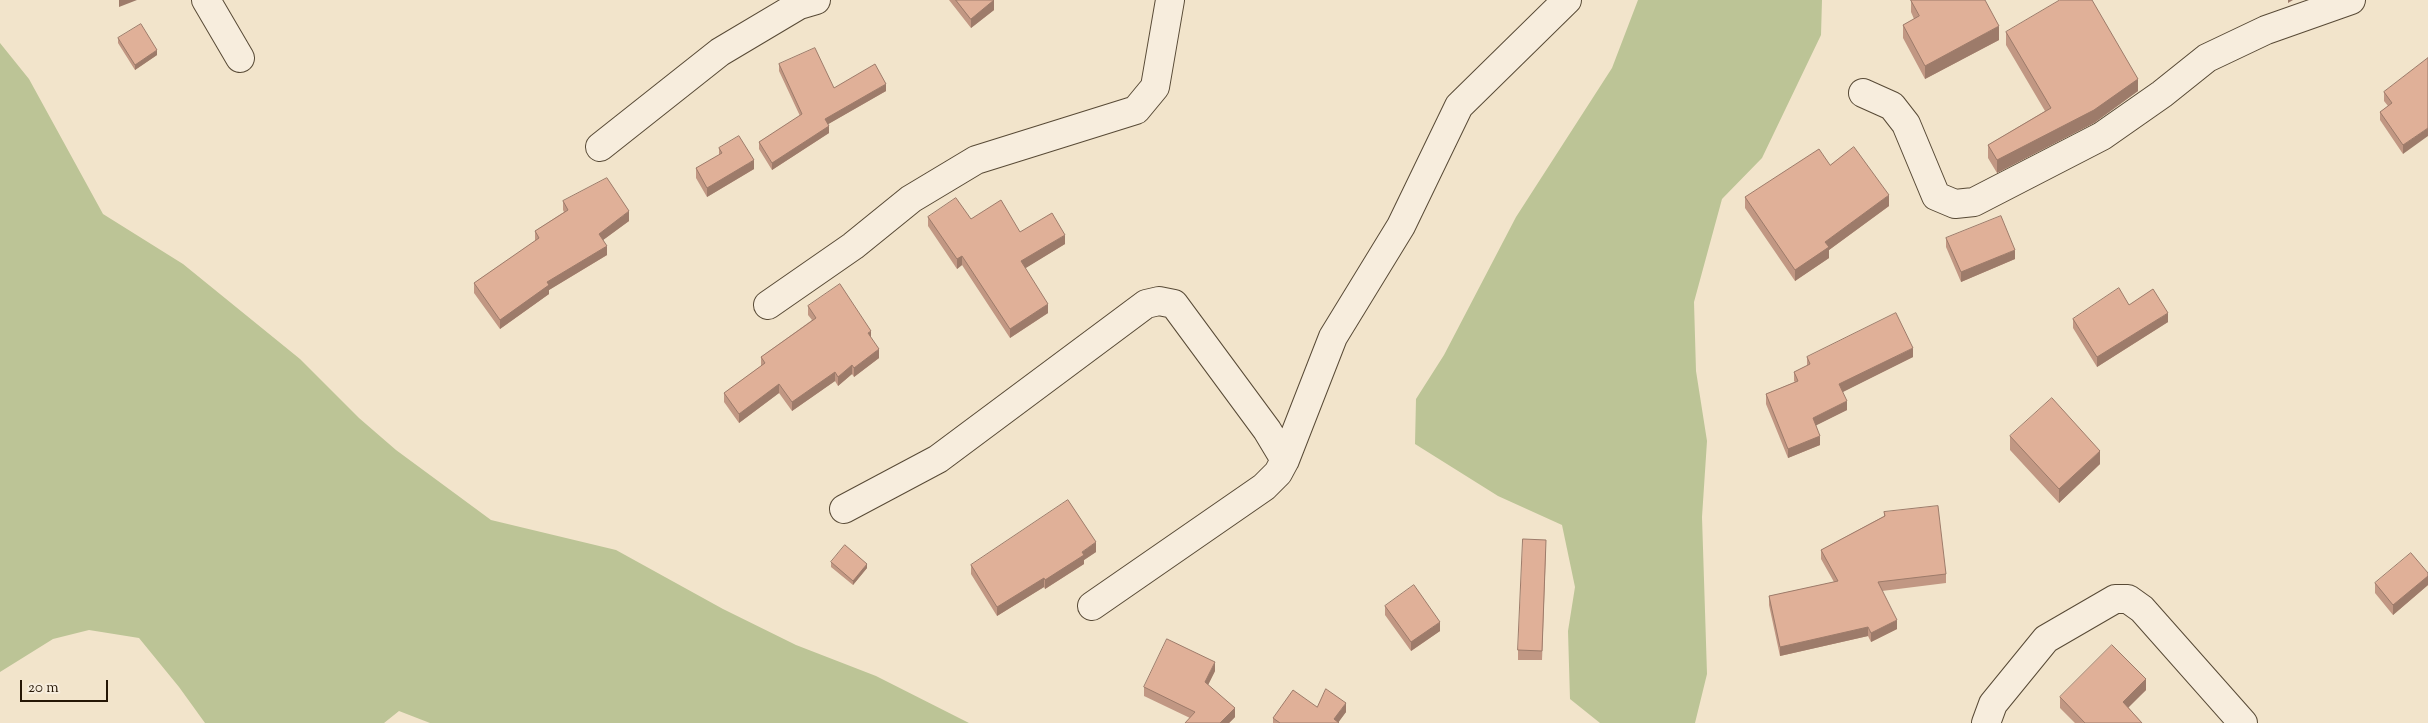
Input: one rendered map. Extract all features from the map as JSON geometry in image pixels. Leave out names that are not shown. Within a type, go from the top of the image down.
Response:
[{"type":"street","points":[[206,0],[240,58]]},
{"type":"street","points":[[768,305],[853,246],[911,200],[976,160],[1136,110],[1155,87],[1170,0]]},
{"type":"street","points":[[1092,606],[1264,487],[1278,473],[1285,460],[1333,338],[1401,226],[1459,106],[1567,0]]},
{"type":"street","points":[[1864,93],[1892,106],[1906,124],[1936,196],[1955,204],[1974,202],[2102,136],[2162,94],[2207,58],[2266,30],[2352,0]]},
{"type":"street","points":[[600,147],[720,52],[803,2]]},
{"type":"street","points":[[844,508],[938,459],[1146,304],[1159,301],[1174,304],[1267,430],[1285,460]]},
{"type":"street","points":[[1986,723],[1993,704],[2046,639],[2115,599],[2128,599],[2142,609],[2243,723]]},
{"type":"green space","points":[[1638,0],[1822,0],[1821,35],[1762,158],[1722,199],[1694,302],[1696,371],[1707,441],[1702,517],[1707,674],[1695,723],[1600,723],[1570,699],[1568,631],[1575,587],[1562,525],[1498,496],[1415,444],[1416,399],[1444,355],[1516,217],[1612,68]]},
{"type":"green space","points":[[0,43],[29,79],[103,214],[183,264],[300,359],[359,418],[396,450],[491,520],[616,550],[723,609],[796,645],[876,676],[969,723],[430,723],[399,711],[384,723],[205,723],[179,687],[139,638],[89,630],[53,639],[0,672]]},
{"type":"building","points":[[956,0],[994,0],[971,19]]},
{"type":"building","points":[[1911,0],[1985,0],[1999,26],[1925,66],[1903,25],[1919,16]]},
{"type":"building","points":[[2060,0],[2092,0],[2138,79],[2094,110],[1997,160],[1988,145],[2051,108],[2006,32]]},
{"type":"building","points":[[141,24],[157,50],[135,65],[118,38]]},
{"type":"building","points":[[815,48],[834,88],[875,64],[886,84],[825,119],[829,126],[772,163],[759,142],[802,114],[779,64]]},
{"type":"building","points":[[2428,58],[2428,128],[2403,145],[2380,112],[2392,103],[2384,92]]},
{"type":"building","points":[[739,136],[754,160],[707,188],[696,168],[722,153],[719,148]]},
{"type":"building","points":[[1854,147],[1889,195],[1825,242],[1829,247],[1795,270],[1745,197],[1819,149],[1830,165]]},
{"type":"building","points":[[607,178],[629,211],[599,234],[607,246],[547,282],[549,285],[500,320],[474,283],[539,238],[535,231],[568,210],[563,201]]},
{"type":"building","points":[[956,198],[971,219],[1001,200],[1020,232],[1052,213],[1065,235],[1021,261],[1048,304],[1010,329],[962,256],[957,259],[928,217]]},
{"type":"building","points":[[2001,216],[2015,250],[1961,272],[1946,238]]},
{"type":"building","points":[[840,284],[871,331],[868,333],[879,349],[854,368],[852,365],[838,377],[835,372],[792,402],[779,384],[739,414],[724,393],[765,363],[761,357],[816,318],[808,306]]},
{"type":"building","points":[[2119,288],[2129,305],[2153,289],[2168,313],[2097,357],[2073,319]]},
{"type":"building","points":[[1896,313],[1913,348],[1839,384],[1847,401],[1813,418],[1820,436],[1788,449],[1766,394],[1798,381],[1794,372],[1810,364],[1807,357]]},
{"type":"building","points":[[2052,398],[2100,451],[2059,489],[2010,436]]},
{"type":"building","points":[[1068,500],[1096,542],[1082,552],[1084,555],[997,607],[971,565]]},
{"type":"building","points":[[1938,506],[1946,574],[1878,582],[1897,620],[1871,633],[1868,627],[1780,647],[1769,596],[1838,581],[1821,550],[1885,516],[1884,512]]},
{"type":"building","points":[[1523,539],[1546,540],[1542,651],[1518,650]]},
{"type":"building","points":[[845,545],[867,564],[853,581],[831,562]]},
{"type":"building","points":[[2411,553],[2428,573],[2428,576],[2393,605],[2375,583]]},
{"type":"building","points":[[1414,585],[1440,622],[1411,642],[1385,606]]},
{"type":"building","points":[[1167,639],[1215,662],[1205,682],[1235,708],[1220,723],[1185,723],[1195,712],[1144,687]]},
{"type":"building","points":[[2112,645],[2146,679],[2123,702],[2142,723],[2085,723],[2060,697]]},
{"type":"building","points":[[1326,689],[1346,703],[1334,719],[1339,723],[1280,723],[1273,718],[1293,690],[1317,707]]}]
